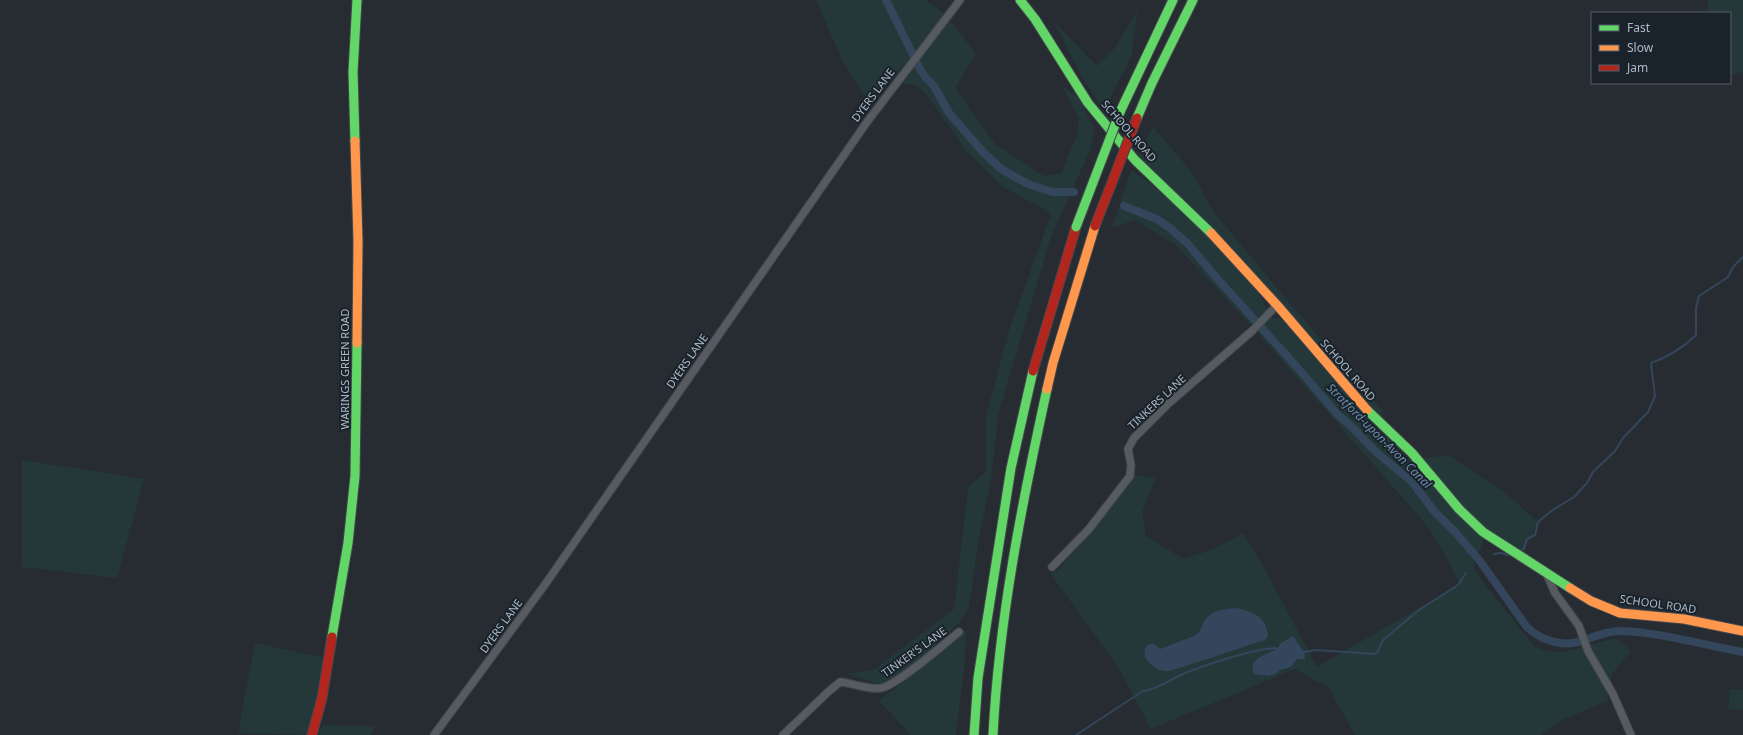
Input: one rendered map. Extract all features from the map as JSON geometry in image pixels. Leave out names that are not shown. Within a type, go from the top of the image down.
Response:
[{"type":"main road","name":"WARINGS GREEN ROAD","points":[[312,735],[322,698],[346,551],[355,476],[357,430],[358,241],[353,72],[357,0]]},
{"type":"main road","name":"SCHOOL ROAD","points":[[1020,0],[1035,20],[1099,117],[1135,160],[1211,233],[1277,305],[1368,411],[1412,453],[1459,509],[1483,532],[1547,575],[1591,601],[1620,613],[1684,618],[1743,630]]},
{"type":"main road","points":[[974,735],[979,670],[1011,468],[1036,360],[1076,226],[1120,112],[1172,0]]},
{"type":"main road","points":[[993,735],[995,694],[1003,627],[1023,498],[1053,363],[1095,226],[1152,83],[1193,0]]},
{"type":"street","name":"DYERS LANE","points":[[434,735],[544,586],[866,122],[960,0]]},
{"type":"street","name":"TINKERS LANE","points":[[1052,567],[1089,529],[1130,476],[1131,465],[1128,449],[1134,438],[1169,403],[1252,331],[1277,305]]},
{"type":"street","points":[[1547,575],[1555,593],[1578,626],[1586,645],[1613,694],[1631,735]]},
{"type":"street","name":"TINKER'S LANE","points":[[783,735],[840,682],[876,688],[887,686],[907,673],[959,632]]},
{"type":"green space","points":[[816,0],[926,0],[945,15],[871,105],[844,64]]},
{"type":"green space","points":[[1707,0],[1743,0],[1743,72],[1731,75],[1731,12],[1709,12]]},
{"type":"green space","points":[[1138,9],[1131,57],[1104,110],[1083,79],[1054,22],[1097,66],[1114,49]]},
{"type":"green space","points":[[949,20],[976,53],[955,88],[995,144],[1044,176],[1061,174],[1077,135],[1079,119],[1062,86],[1078,97],[1095,129],[1090,150],[1051,237],[998,415],[991,481],[979,538],[969,607],[959,623],[905,673],[881,685],[847,674],[875,669],[954,609],[968,488],[986,471],[986,415],[1010,327],[1051,215],[1044,209],[1003,187],[965,149],[928,96],[916,85],[902,83]]},
{"type":"green space","points":[[1153,127],[1191,171],[1213,211],[1287,300],[1383,411],[1381,420],[1174,191],[1138,155]]},
{"type":"green space","points":[[1131,170],[1161,192],[1188,216],[1255,288],[1265,304],[1266,310],[1250,325],[1175,244],[1135,220],[1112,228]]},
{"type":"green space","points":[[1275,318],[1286,320],[1360,408],[1411,462],[1417,459],[1448,455],[1504,492],[1538,522],[1522,555],[1487,532],[1473,566],[1483,582],[1535,647],[1547,651],[1563,652],[1616,638],[1631,651],[1612,674],[1607,701],[1562,720],[1541,735],[1355,735],[1329,688],[1295,669],[1151,729],[1118,667],[1050,573],[1058,571],[1129,486],[1135,475],[1156,478],[1142,512],[1146,536],[1184,559],[1214,549],[1243,533],[1260,560],[1317,667],[1460,584],[1444,553],[1424,522],[1257,332],[1269,319]]},
{"type":"green space","points":[[22,460],[144,479],[117,578],[22,567]]},
{"type":"green space","points":[[966,631],[965,660],[956,735],[911,735],[879,701]]},
{"type":"green space","points":[[255,643],[325,658],[308,735],[238,733]]},
{"type":"green space","points":[[1730,689],[1743,690],[1743,710],[1728,709]]},
{"type":"green space","points":[[322,725],[375,726],[371,735],[319,735]]},
{"type":"water","points":[[1238,608],[1259,616],[1267,629],[1268,636],[1265,640],[1170,671],[1163,671],[1152,666],[1146,659],[1145,651],[1149,644],[1154,644],[1160,649],[1194,636],[1200,631],[1208,616],[1220,610]]},
{"type":"water","points":[[1293,636],[1304,652],[1305,659],[1297,659],[1291,667],[1280,670],[1269,676],[1254,674],[1253,664],[1255,661],[1263,655],[1277,649],[1281,643]]},
{"type":"waterway","name":"Stratford-upon-Avon Canal","points":[[886,0],[920,69],[934,86],[949,113],[983,152],[1001,169],[1028,184],[1052,192],[1074,192]]},
{"type":"waterway","name":"Stratford-upon-Avon Canal","points":[[1124,206],[1157,219],[1188,244],[1338,415],[1376,452],[1412,482],[1434,511],[1456,533],[1480,561],[1526,626],[1534,633],[1550,641],[1568,644],[1612,631],[1635,632],[1666,636],[1743,652]]},
{"type":"waterway","points":[[1520,551],[1524,549],[1527,539],[1535,535],[1538,522],[1554,509],[1574,497],[1587,483],[1593,472],[1615,451],[1623,438],[1648,412],[1655,396],[1651,363],[1675,352],[1696,335],[1696,308],[1699,296],[1728,277],[1733,267],[1743,257]]},
{"type":"waterway","points":[[1494,554],[1501,553],[1509,555]]},
{"type":"waterway","points":[[1304,652],[1316,650],[1375,654],[1383,640],[1419,610],[1458,585],[1466,573]]},
{"type":"waterway","points":[[1076,735],[1143,691],[1160,686],[1185,673],[1242,654],[1265,649],[1277,649]]},
{"type":"traffic: fast","points":[[355,141],[353,72],[357,0]]},
{"type":"traffic: fast","points":[[1020,0],[1035,19],[1088,103],[1135,160],[1211,233]]},
{"type":"traffic: fast","points":[[1120,112],[1173,0]]},
{"type":"traffic: fast","points":[[1137,118],[1152,83],[1193,0]]},
{"type":"traffic: fast","points":[[1076,227],[1120,112]]},
{"type":"traffic: fast","points":[[332,637],[348,543],[355,476],[357,343]]},
{"type":"traffic: fast","points":[[974,735],[978,678],[1011,468],[1033,371]]},
{"type":"traffic: fast","points":[[993,735],[1000,648],[1006,604],[1029,475],[1047,389]]},
{"type":"traffic: fast","points":[[1367,410],[1412,453],[1459,509],[1483,532],[1570,588]]},
{"type":"traffic: slow","points":[[355,141],[358,241],[357,343]]},
{"type":"traffic: slow","points":[[1047,389],[1053,363],[1095,226]]},
{"type":"traffic: slow","points":[[1211,233],[1277,305],[1367,410]]},
{"type":"traffic: slow","points":[[1570,588],[1591,601],[1620,613],[1684,619],[1743,631]]},
{"type":"traffic: jam","points":[[1095,226],[1137,118]]},
{"type":"traffic: jam","points":[[1033,371],[1076,227]]},
{"type":"traffic: jam","points":[[312,735],[322,698],[332,637]]}]
